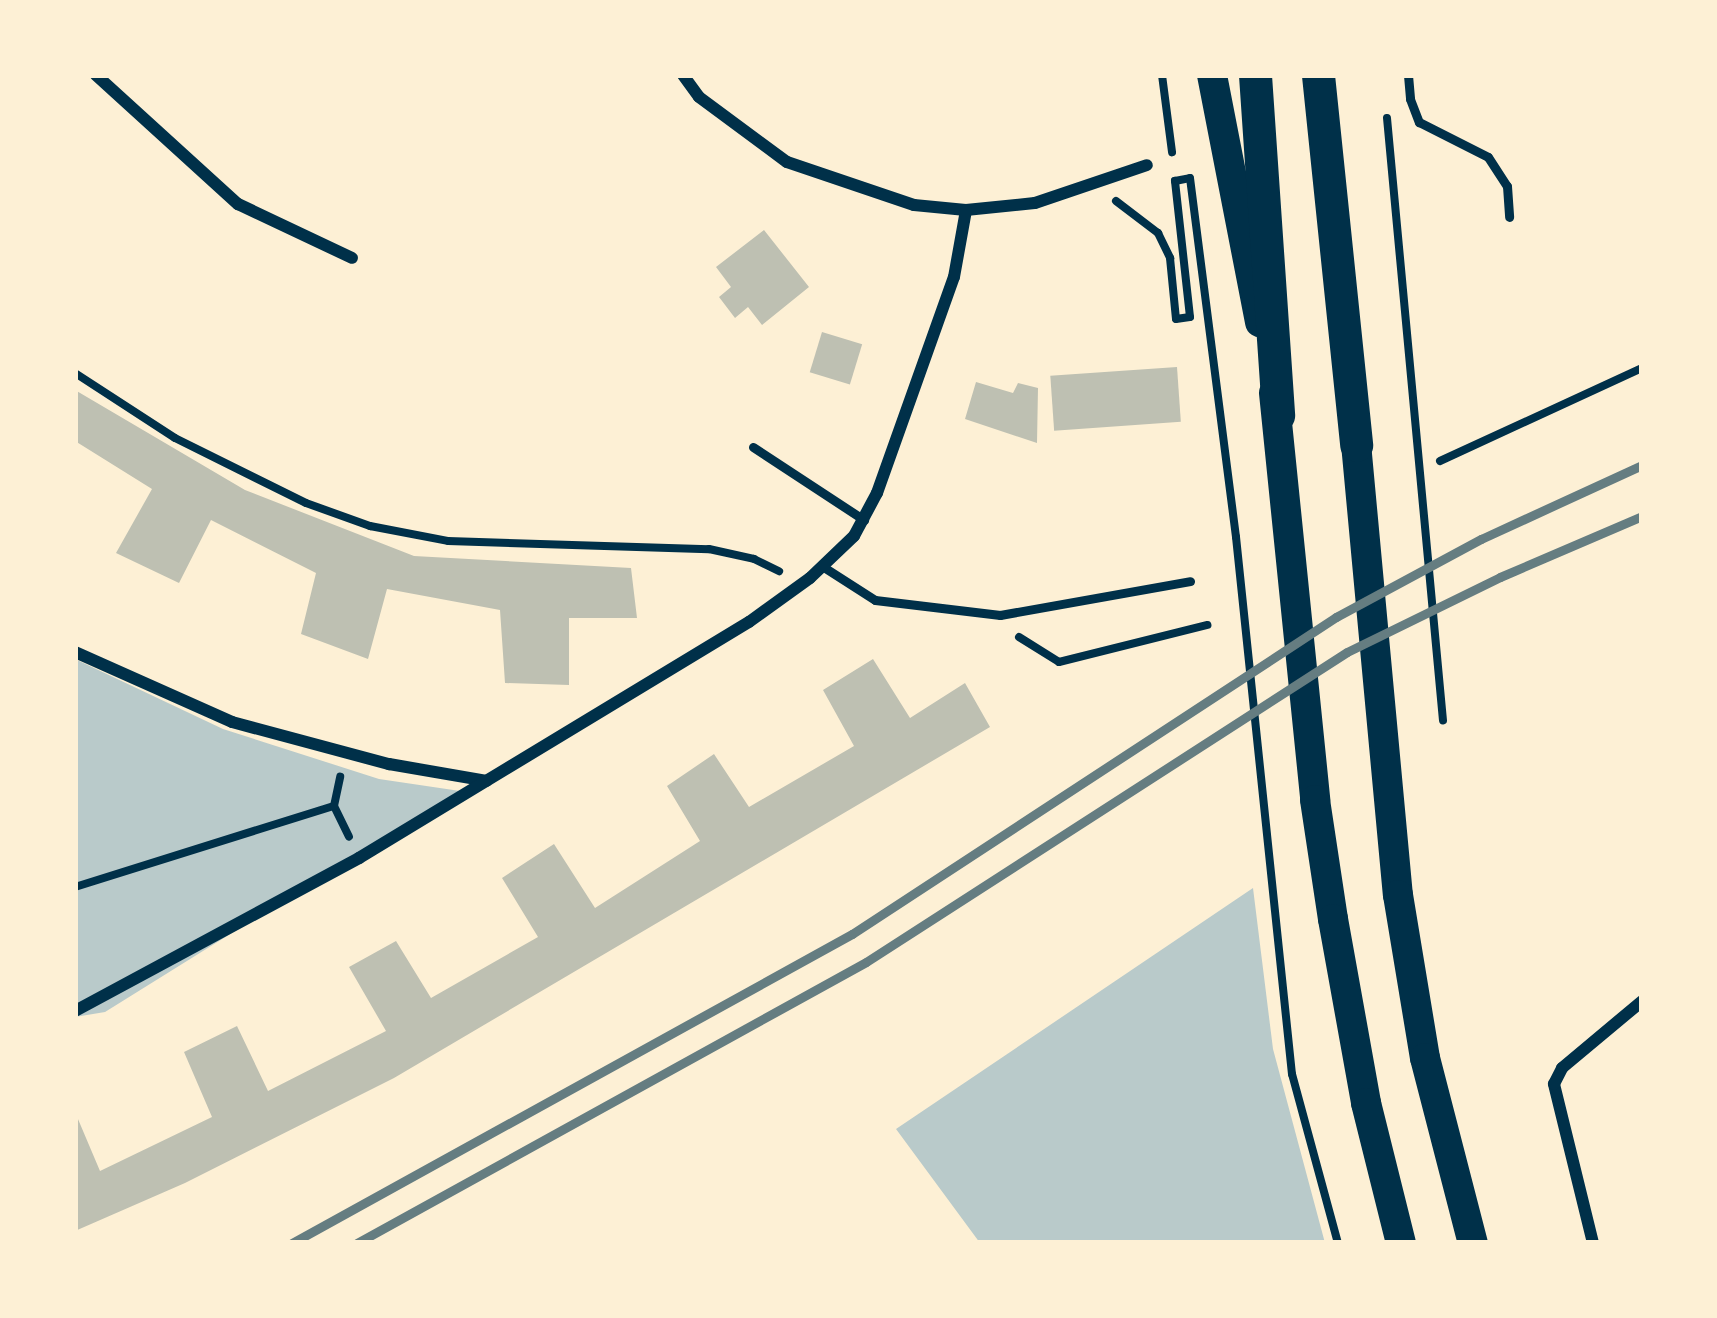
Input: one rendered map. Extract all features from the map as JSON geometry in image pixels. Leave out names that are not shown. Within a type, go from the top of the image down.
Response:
[{"type":"highway","points":[[1212,75],[1278,415]]},
{"type":"highway","points":[[1255,75],[1278,415],[1315,800],[1366,1103],[1401,1243]]},
{"type":"highway","points":[[1318,75],[1382,751],[1425,1058],[1473,1243]]},
{"type":"highway","points":[[1333,75],[1356,445]]},
{"type":"street","points":[[96,75],[238,204],[352,258]]},
{"type":"street","points":[[682,75],[699,97],[787,162],[914,205],[966,210],[1035,203],[1147,165]]},
{"type":"street","points":[[75,1011],[184,956],[487,782],[823,566],[864,520],[894,451],[954,277],[966,210]]},
{"type":"street","points":[[75,652],[232,722],[487,782]]},
{"type":"street","points":[[1593,1243],[1554,1084],[1562,1068],[1642,1001]]},
{"type":"lane","points":[[1408,75],[1410,100],[1420,122],[1488,158],[1507,186],[1509,218]]},
{"type":"lane","points":[[753,446],[864,520]]},
{"type":"lane","points":[[823,566],[875,600],[1000,615],[1190,581]]},
{"type":"path","points":[[1147,165],[1173,156],[1162,75]]},
{"type":"path","points":[[1385,98],[1442,720]]},
{"type":"path","points":[[1112,176],[1115,200],[1158,232],[1170,258],[1176,320],[1190,317],[1175,181],[1190,178],[1236,536],[1292,1074],[1338,1243]]},
{"type":"path","points":[[1440,461],[1642,368]]},
{"type":"path","points":[[75,373],[175,438],[306,503],[370,526],[448,541],[710,549],[754,559],[798,586]]},
{"type":"path","points":[[75,887],[334,806],[346,752]]},
{"type":"shaded area","points":[[75,659],[223,729],[379,779],[460,791],[105,1012],[75,1017]]},
{"type":"shaded area","points":[[1253,888],[1273,1049],[1325,1243],[980,1243],[896,1129]]},
{"type":"building","points":[[764,230],[809,287],[762,325],[748,307],[735,318],[719,297],[731,287],[716,267]]},
{"type":"building","points":[[822,332],[862,344],[850,384],[810,372]]},
{"type":"building","points":[[1177,367],[1181,422],[1054,431],[1050,376]]},
{"type":"building","points":[[976,382],[1013,393],[1018,383],[1038,388],[1037,443],[965,419]]},
{"type":"building","points":[[75,390],[245,490],[414,556],[631,568],[637,618],[569,618],[569,685],[505,683],[500,610],[387,589],[368,659],[301,634],[316,573],[211,520],[179,583],[116,553],[152,489],[75,441]]},
{"type":"building","points":[[873,659],[910,718],[965,683],[990,727],[394,1078],[185,1183],[75,1231],[75,1112],[100,1171],[212,1117],[184,1052],[237,1026],[268,1091],[386,1031],[349,967],[396,941],[431,998],[538,937],[502,878],[554,844],[595,908],[700,841],[667,786],[714,754],[749,807],[854,746],[823,690]]},
{"type":"railway","points":[[292,1243],[852,934],[1336,617],[1481,539],[1642,465]]},
{"type":"railway","points":[[357,1243],[866,962],[1347,652],[1500,577],[1642,516]]}]
